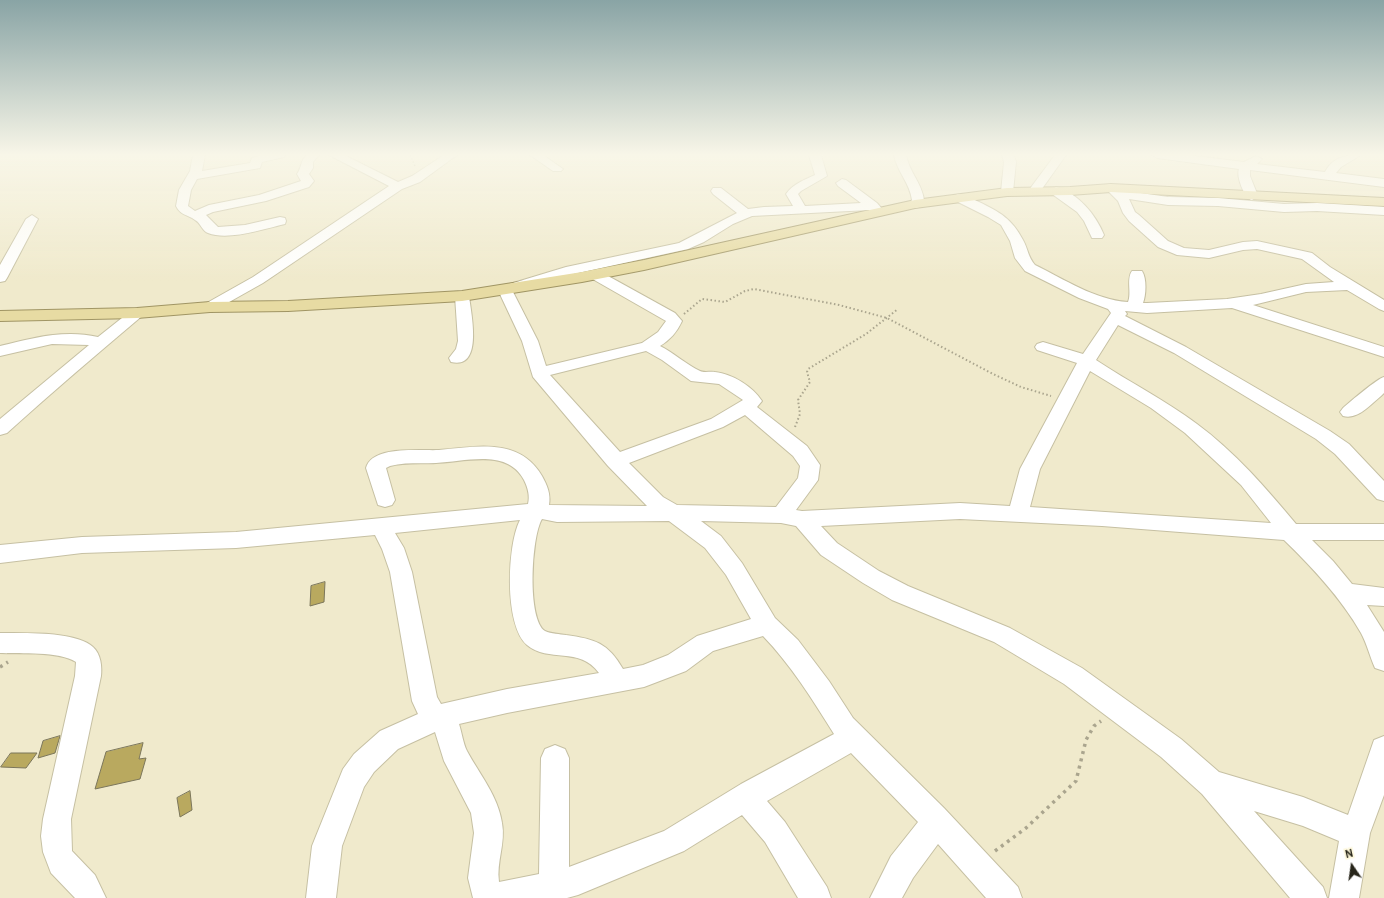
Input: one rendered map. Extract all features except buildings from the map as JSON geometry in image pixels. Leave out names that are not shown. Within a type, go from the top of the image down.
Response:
[{"type":"highway","points":[[0,316],[137,313],[210,307],[288,306],[462,296],[505,290],[644,265],[877,209],[969,197]]},
{"type":"highway","points":[[1272,197],[1384,202]]},
{"type":"street","points":[[184,197],[182,206],[184,211],[196,215],[202,219],[210,229],[215,231],[243,229],[280,221]]},
{"type":"street","points":[[196,215],[211,209],[265,197]]},
{"type":"street","points":[[210,307],[258,280],[382,197]]},
{"type":"street","points":[[724,197],[746,214]]},
{"type":"street","points":[[794,197],[802,210]]},
{"type":"street","points":[[861,197],[877,209]]},
{"type":"street","points":[[915,204],[918,200],[918,197]]},
{"type":"street","points":[[1065,197],[1086,213],[1093,224],[1097,235]]},
{"type":"street","points":[[1119,197],[1134,218],[1163,244],[1173,250],[1203,255],[1242,246],[1261,245],[1307,256],[1349,285],[1384,306]]},
{"type":"street","points":[[1148,197],[1168,201],[1218,202],[1284,208],[1317,207],[1384,211]]},
{"type":"street","points":[[960,198],[993,214],[1006,223],[1017,241],[1022,258],[1030,268],[1115,312],[1285,411],[1323,435],[1342,449],[1384,494]]},
{"type":"street","points":[[877,209],[772,210],[746,214],[722,224],[700,239],[688,244],[653,254],[566,271],[505,290],[530,341],[539,373],[615,461],[656,502],[671,513],[689,523],[713,542],[734,570],[767,624],[789,647],[820,689],[844,727],[934,818],[1007,898]]},
{"type":"street","points":[[0,278],[32,219]]},
{"type":"street","points":[[539,373],[648,346],[667,333],[674,321],[657,308],[594,274]]},
{"type":"street","points":[[1134,308],[1138,296],[1137,274]]},
{"type":"street","points":[[1018,514],[1030,469],[1087,361],[1115,312],[1134,308],[1233,303],[1261,299],[1306,288],[1349,285]]},
{"type":"street","points":[[457,358],[464,350],[466,341],[462,296]]},
{"type":"street","points":[[1233,303],[1384,352]]},
{"type":"street","points":[[0,430],[51,384],[137,313]]},
{"type":"street","points":[[0,352],[56,338],[77,338],[103,342]]},
{"type":"street","points":[[615,461],[717,423],[752,404],[753,400],[738,388],[717,377],[701,378],[695,376],[668,356],[648,346]]},
{"type":"street","points":[[1044,347],[1087,361],[1113,379],[1157,404],[1192,429],[1248,480],[1290,532],[1325,567],[1346,593],[1371,629],[1384,660]]},
{"type":"street","points":[[1349,412],[1376,392],[1384,382]]},
{"type":"street","points":[[746,407],[789,441],[789,444],[800,451],[807,460],[810,470],[808,480],[791,517]]},
{"type":"street","points":[[385,500],[376,468],[377,464],[384,460],[398,457],[427,458],[474,453],[494,454],[516,458],[527,465],[537,487],[539,504],[527,526],[523,555],[522,597],[531,634],[544,643],[578,646],[590,650],[600,656],[616,681]]},
{"type":"street","points":[[0,554],[82,544],[236,540],[536,511],[557,514],[671,513],[791,517],[960,512],[1102,518],[1290,532],[1384,532]]},
{"type":"street","points":[[791,517],[829,549],[871,577],[900,593],[1002,635],[1073,676],[1171,748],[1212,784],[1297,883],[1312,898]]},
{"type":"street","points":[[382,527],[393,548],[401,572],[425,701],[433,714],[442,717],[448,728],[454,751],[480,800],[488,823],[489,834],[482,874],[483,887],[488,898]]},
{"type":"street","points":[[1346,593],[1384,597]]},
{"type":"street","points":[[321,898],[327,846],[353,780],[364,762],[389,740],[411,729],[442,717],[507,701],[616,681],[660,671],[706,643],[767,624]]},
{"type":"street","points":[[0,644],[69,648],[80,651],[86,656],[89,662],[88,676],[57,820],[55,838],[57,850],[62,862],[87,887],[92,898]]},
{"type":"street","points":[[494,898],[554,886],[606,870],[674,841],[746,798],[854,737]]},
{"type":"street","points":[[1344,898],[1355,833],[1371,792],[1384,749]]},
{"type":"street","points":[[554,886],[552,841],[555,816],[555,758]]},
{"type":"street","points":[[1212,784],[1296,808],[1337,824],[1355,833]]},
{"type":"street","points":[[746,798],[775,832],[816,898]]},
{"type":"street","points":[[885,898],[902,867],[925,838],[934,818]]},
{"type":"path","points":[[674,321],[702,299],[723,302],[732,299],[740,292],[754,289],[839,305],[887,318],[1009,382],[1067,400]]},
{"type":"path","points":[[789,444],[790,434],[797,424],[800,415],[798,400],[810,382],[807,369],[866,334],[898,309]]},
{"type":"path","points":[[976,864],[1026,828],[1076,781],[1080,773],[1084,743],[1088,733],[1102,721],[1123,714]]}]
